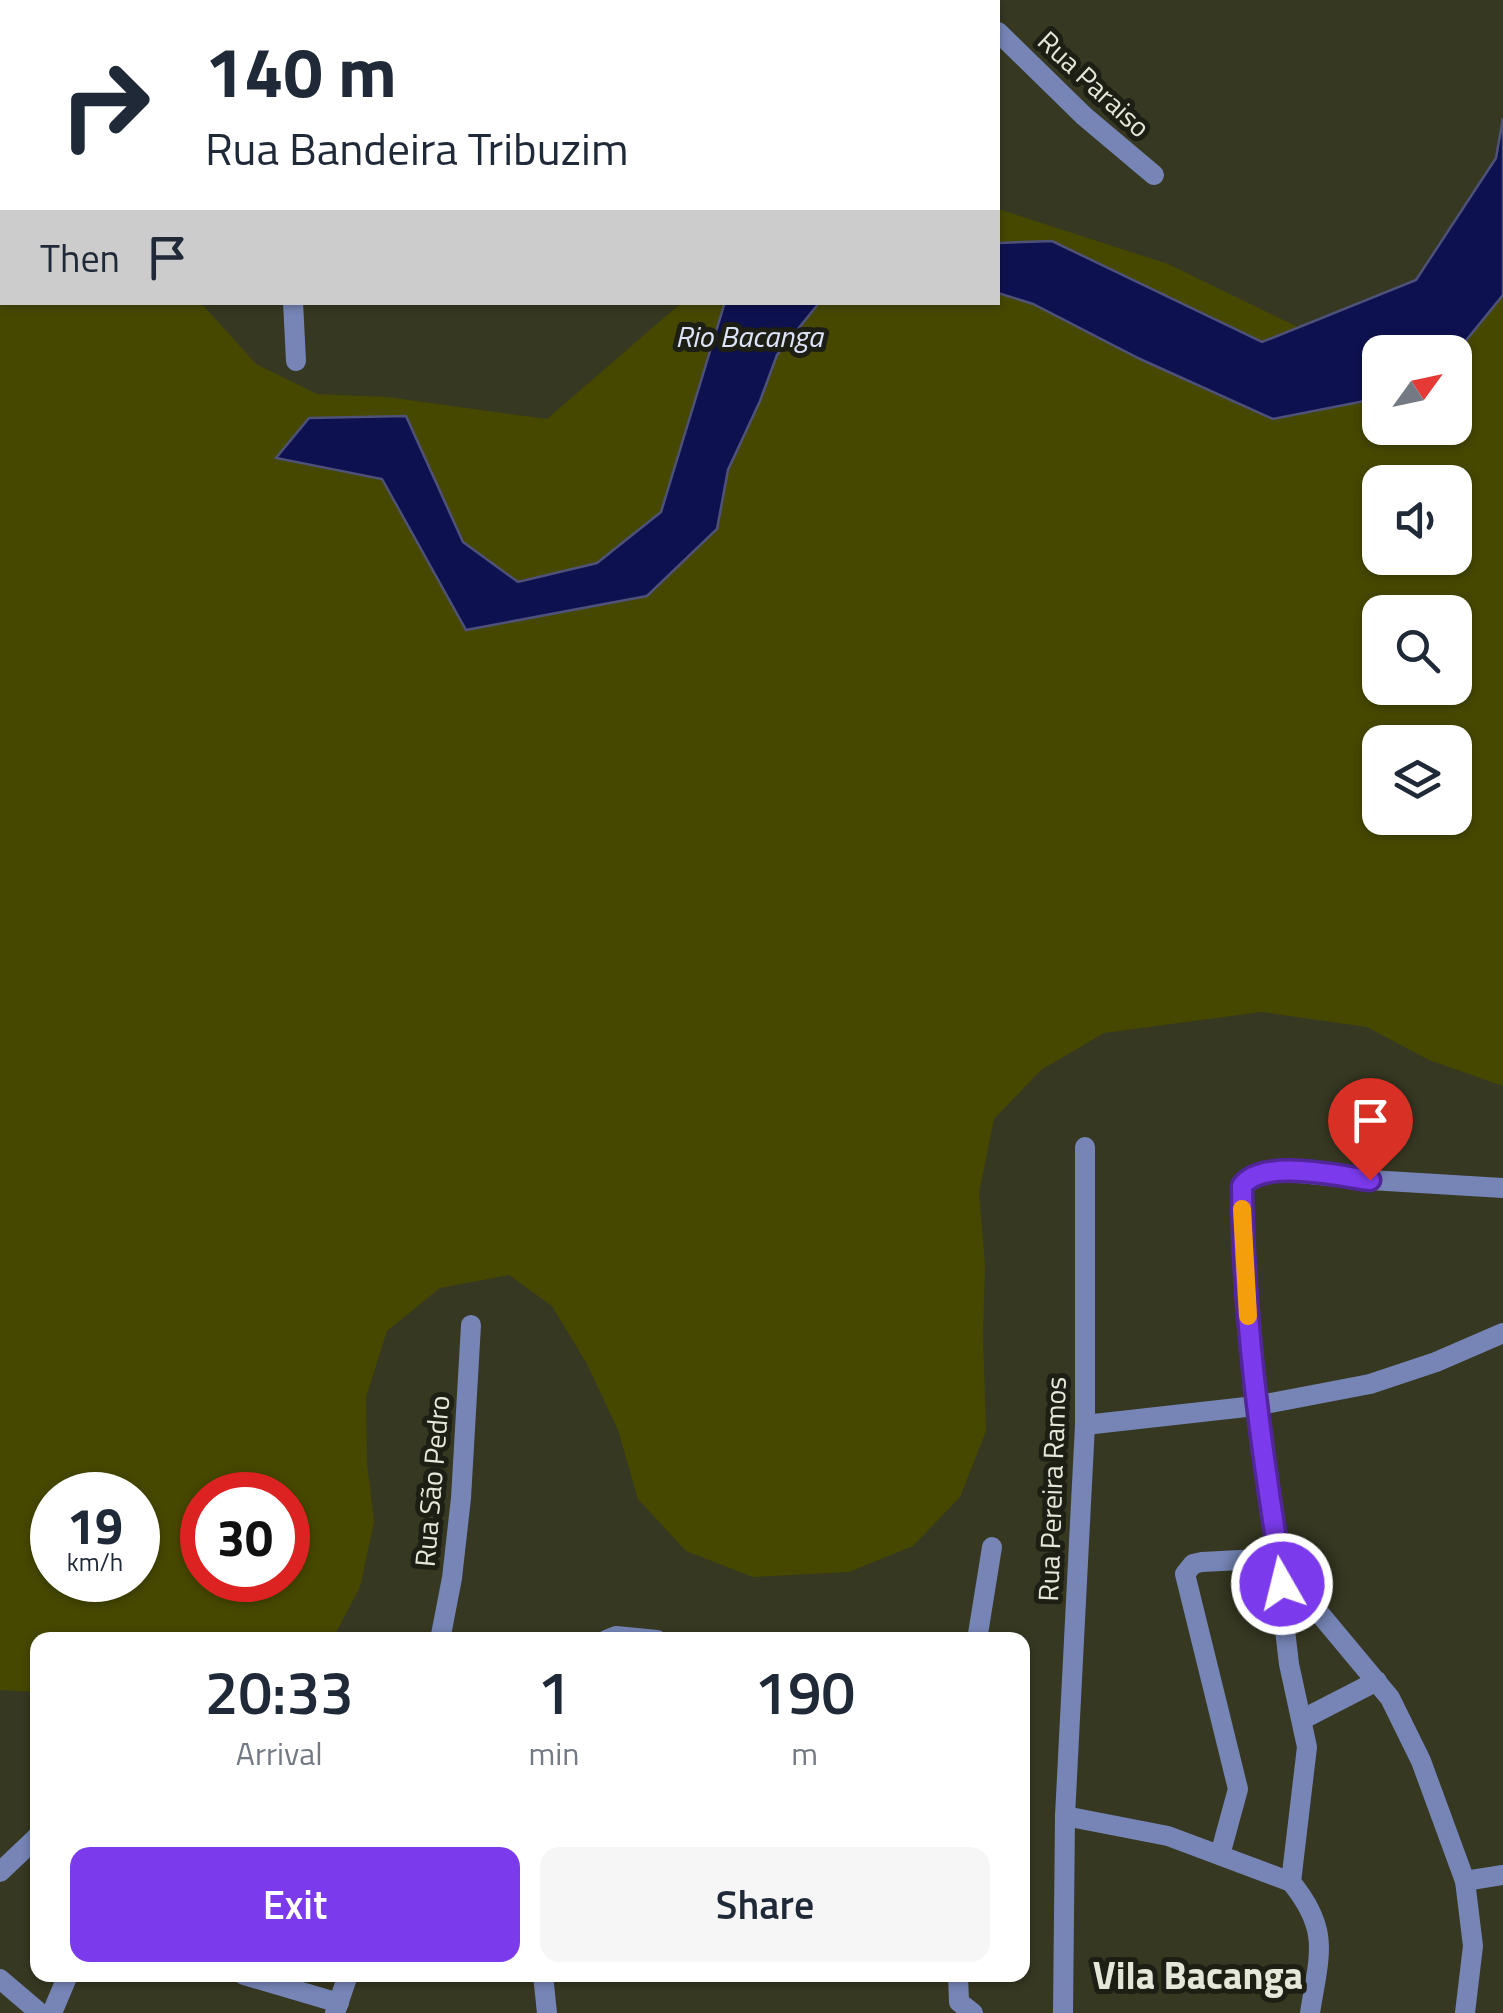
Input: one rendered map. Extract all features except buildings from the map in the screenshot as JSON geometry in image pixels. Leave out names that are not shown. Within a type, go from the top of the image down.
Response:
[{"type":"street","name":"Rua Paraiso","points":[[1000,34],[1084,116],[1154,175]]},
{"type":"street","points":[[293,305],[296,361]]},
{"type":"street","name":"Rua Pereira Ramos","points":[[1063,2013],[1065,1816],[1085,1425],[1084,1147]]},
{"type":"street","points":[[1291,1882],[1307,1747],[1285,1630],[1282,1565],[1255,1406],[1242,1264],[1242,1186],[1251,1176],[1280,1171],[1503,1188]]},
{"type":"street","name":"Rua São Pedro","points":[[442,1632],[461,1498],[471,1325]]},
{"type":"street","points":[[1085,1425],[1255,1406],[1370,1384],[1436,1362],[1503,1333]]},
{"type":"street","points":[[978,1632],[992,1547]]},
{"type":"street","points":[[1220,1854],[1238,1789],[1185,1574],[1193,1564],[1202,1562],[1282,1565],[1390,1698],[1421,1761],[1466,1881],[1472,1946],[1465,2013]]},
{"type":"street","points":[[1302,1719],[1377,1681]]},
{"type":"street","points":[[1065,1816],[1168,1836],[1291,1882],[1311,1910],[1319,1934],[1320,1952],[1310,2013]]},
{"type":"street","points":[[0,1872],[30,1844]]},
{"type":"street","points":[[1466,1881],[1503,1876]]},
{"type":"street","points":[[0,1979],[40,2013]]},
{"type":"street","points":[[52,2013],[65,1982]]},
{"type":"street","points":[[264,1982],[337,2008],[346,1982]]},
{"type":"street","points":[[544,1982],[546,2013]]},
{"type":"street","points":[[958,1982],[958,2002],[973,2013]]},
{"type":"shaded area","points":[[1000,210],[1168,264],[1362,358],[1362,445],[1472,445],[1470,335],[1503,295],[1503,1086],[1429,1060],[1367,1027],[1261,1012],[1104,1033],[1041,1070],[994,1119],[979,1193],[985,1265],[986,1431],[960,1497],[913,1546],[849,1572],[753,1577],[686,1551],[638,1499],[618,1430],[587,1364],[552,1306],[509,1275],[440,1288],[387,1331],[366,1397],[367,1463],[374,1522],[360,1587],[336,1632],[30,1632],[30,1692],[0,1690],[0,305],[203,305],[256,364],[317,394],[387,397],[547,419],[679,305],[1000,305]]},
{"type":"water","points":[[1503,118],[1503,295],[1470,335],[1362,335],[1362,402],[1273,419],[1140,359],[1033,304],[1000,294],[1000,243],[1052,241],[1262,342],[1416,280],[1496,158]]},
{"type":"water","name":"Rio Bacanga","points":[[724,305],[817,305],[777,355],[728,470],[717,529],[647,596],[466,630],[382,479],[276,458],[309,418],[406,416],[463,542],[518,582],[597,563],[661,512]]},
{"type":"slow traffic","points":[[1242,1209],[1242,1264],[1248,1316]]},
{"type":"district","name":"Vila Bacanga","points":[[1198,1976]]},
{"type":"route","points":[[1282,1584],[1285,1572],[1279,1558],[1255,1406],[1242,1264],[1242,1186],[1251,1176],[1280,1171],[1370,1180]]}]
